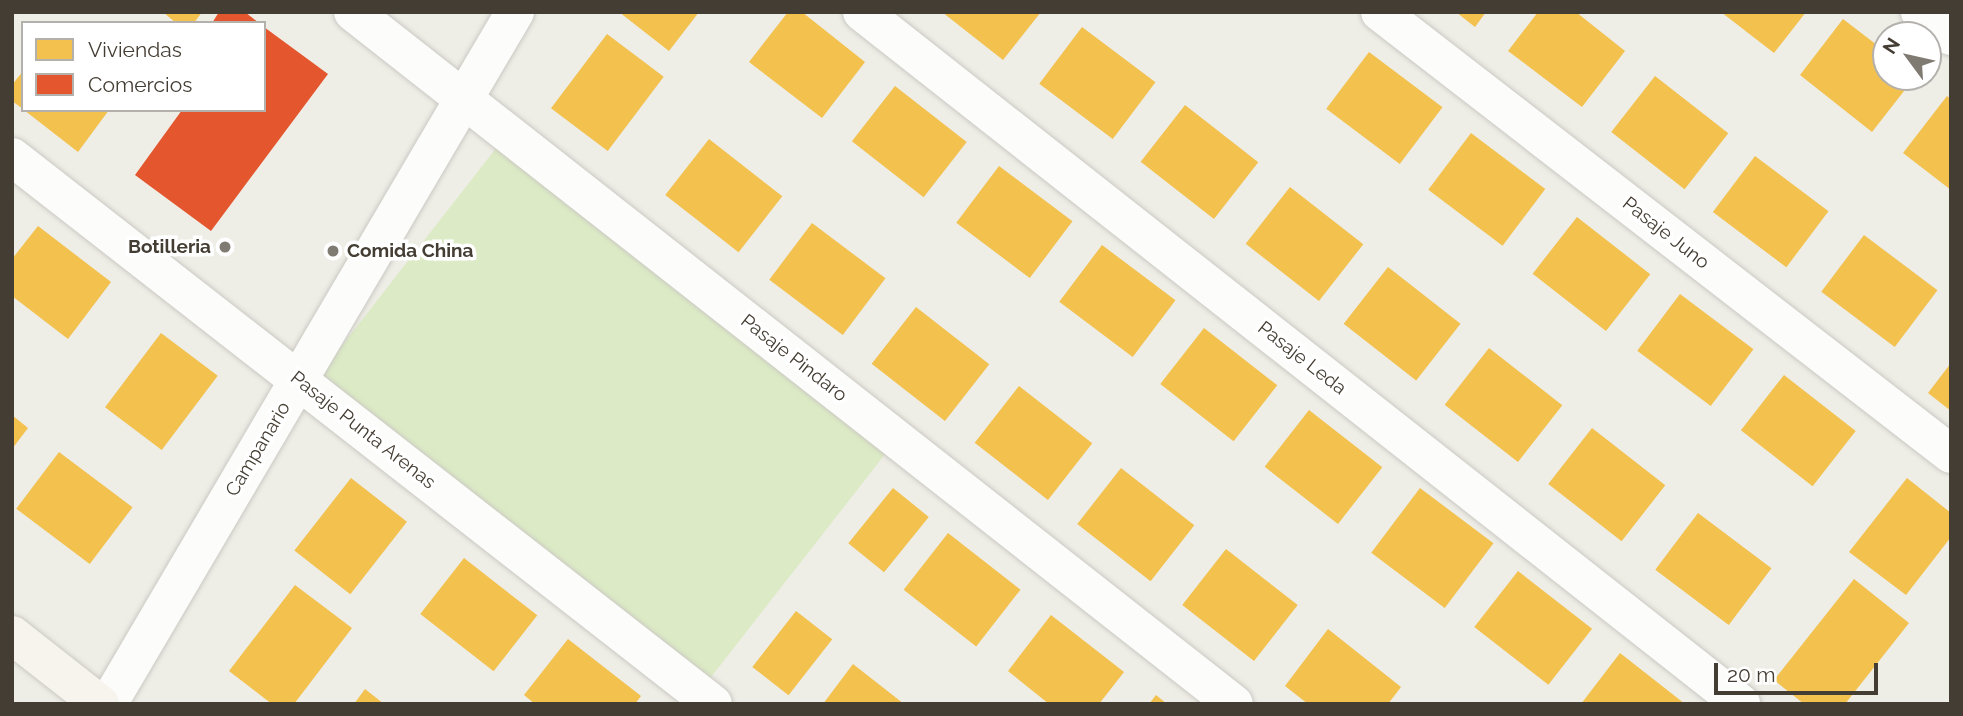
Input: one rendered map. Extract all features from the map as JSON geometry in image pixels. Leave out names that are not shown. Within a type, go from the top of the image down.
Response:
[{"type":"street","name":"Pasaje Pindaro","points":[[353,12],[1234,704]]},
{"type":"street","name":"Campanario","points":[[108,704],[515,12]]},
{"type":"street","name":"Pasaje Leda","points":[[862,12],[1741,704]]},
{"type":"street","name":"Pasaje Juno","points":[[1380,12],[1951,453]]},
{"type":"street","points":[[1920,12],[1951,36]]},
{"type":"street","name":"Pasaje Punta Arenas","points":[[12,157],[713,704]]},
{"type":"street","points":[[12,635],[100,704]]},
{"type":"green space","points":[[497,147],[887,452],[707,683],[317,378]]},
{"type":"building: Viviendas","points":[[163,12],[202,12],[195,21],[174,21]]},
{"type":"building: Viviendas","points":[[619,12],[699,12],[669,51]]},
{"type":"building: Viviendas","points":[[788,12],[802,12],[865,62],[822,118],[749,62]]},
{"type":"building: Viviendas","points":[[942,12],[1041,12],[1003,60]]},
{"type":"building: Viviendas","points":[[1456,12],[1486,12],[1475,27]]},
{"type":"building: Viviendas","points":[[1538,12],[1576,12],[1625,51],[1582,107],[1508,51]]},
{"type":"building: Viviendas","points":[[1721,12],[1806,12],[1774,53]]},
{"type":"building: Viviendas","points":[[1843,19],[1872,41],[1872,91],[1904,91],[1872,132],[1800,75]]},
{"type":"building: Viviendas","points":[[1082,27],[1155,82],[1113,139],[1039,84]]},
{"type":"building: Viviendas","points":[[607,34],[664,77],[608,151],[551,108]]},
{"type":"building: Viviendas","points":[[1369,52],[1442,107],[1400,164],[1326,109]]},
{"type":"building: Viviendas","points":[[21,74],[21,108],[12,101],[12,85]]},
{"type":"building: Viviendas","points":[[1655,76],[1728,133],[1685,189],[1611,132]]},
{"type":"building: Viviendas","points":[[895,86],[967,142],[924,197],[852,141]]},
{"type":"building: Viviendas","points":[[1947,96],[1951,99],[1951,190],[1903,153]]},
{"type":"building: Viviendas","points":[[1185,105],[1258,162],[1214,219],[1141,162]]},
{"type":"building: Viviendas","points":[[27,112],[108,112],[78,152]]},
{"type":"building: Viviendas","points":[[1471,133],[1545,189],[1503,246],[1428,190]]},
{"type":"building: Viviendas","points":[[709,139],[782,196],[739,252],[665,195]]},
{"type":"building: Viviendas","points":[[1755,156],[1828,211],[1786,267],[1713,212]]},
{"type":"building: Viviendas","points":[[999,166],[1072,221],[1030,278],[956,223]]},
{"type":"building: Viviendas","points":[[1290,187],[1363,244],[1319,301],[1246,244]]},
{"type":"building: Viviendas","points":[[1577,217],[1650,274],[1606,331],[1533,274]]},
{"type":"building: Viviendas","points":[[812,223],[885,278],[843,335],[769,280]]},
{"type":"building: Viviendas","points":[[38,226],[111,282],[68,339],[12,296],[12,259]]},
{"type":"building: Viviendas","points":[[1864,235],[1937,290],[1895,347],[1821,292]]},
{"type":"building: Viviendas","points":[[1102,245],[1175,300],[1133,357],[1059,302]]},
{"type":"building: Viviendas","points":[[1388,267],[1460,324],[1416,380],[1344,324]]},
{"type":"building: Viviendas","points":[[1680,294],[1753,349],[1711,406],[1637,351]]},
{"type":"building: Viviendas","points":[[916,307],[989,364],[945,421],[872,364]]},
{"type":"building: Viviendas","points":[[1204,328],[1277,385],[1234,441],[1160,384]]},
{"type":"building: Viviendas","points":[[161,333],[218,376],[162,450],[105,407]]},
{"type":"building: Viviendas","points":[[1489,348],[1562,405],[1518,462],[1445,405]]},
{"type":"building: Viviendas","points":[[1951,363],[1951,411],[1928,393]]},
{"type":"building: Viviendas","points":[[1784,375],[1856,431],[1813,486],[1741,430]]},
{"type":"building: Viviendas","points":[[1019,386],[1092,443],[1048,500],[975,443]]},
{"type":"building: Viviendas","points":[[1309,410],[1382,467],[1338,524],[1265,467]]},
{"type":"building: Viviendas","points":[[12,415],[28,428],[12,449]]},
{"type":"building: Viviendas","points":[[1592,428],[1665,485],[1622,541],[1548,484]]},
{"type":"building: Viviendas","points":[[59,452],[132,507],[90,564],[16,509]]},
{"type":"building: Viviendas","points":[[1121,468],[1194,525],[1151,581],[1077,524]]},
{"type":"building: Viviendas","points":[[351,478],[407,522],[350,594],[294,550]]},
{"type":"building: Viviendas","points":[[1907,478],[1951,513],[1951,537],[1906,595],[1849,552]]},
{"type":"building: Viviendas","points":[[893,488],[929,517],[884,572],[848,543]]},
{"type":"building: Viviendas","points":[[1420,488],[1493,543],[1445,608],[1371,553]]},
{"type":"building: Viviendas","points":[[1698,513],[1771,568],[1729,625],[1655,570]]},
{"type":"building: Viviendas","points":[[948,533],[1020,590],[976,646],[904,590]]},
{"type":"building: Viviendas","points":[[1226,549],[1298,605],[1254,661],[1182,605]]},
{"type":"building: Viviendas","points":[[464,558],[537,615],[494,671],[420,614]]},
{"type":"building: Viviendas","points":[[1518,571],[1592,629],[1548,685],[1474,627]]},
{"type":"building: Viviendas","points":[[1854,579],[1909,623],[1845,704],[1804,704],[1774,680]]},
{"type":"building: Viviendas","points":[[295,585],[352,628],[294,704],[272,704],[229,671]]},
{"type":"building: Viviendas","points":[[796,611],[832,639],[789,695],[752,667]]},
{"type":"building: Viviendas","points":[[1051,615],[1124,672],[1099,704],[1049,704],[1008,671]]},
{"type":"building: Viviendas","points":[[1328,629],[1401,687],[1388,704],[1308,704],[1285,686]]},
{"type":"building: Viviendas","points":[[568,639],[641,696],[635,704],[535,704],[524,695]]},
{"type":"building: Viviendas","points":[[1620,653],[1657,682],[1685,704],[1581,704]]},
{"type":"building: Viviendas","points":[[853,664],[890,693],[904,704],[823,704]]},
{"type":"building: Viviendas","points":[[365,689],[384,704],[354,704]]},
{"type":"building: Viviendas","points":[[1156,695],[1167,704],[1149,704]]},
{"type":"building: Comercios","points":[[219,12],[245,12],[256,21],[213,21]]},
{"type":"building: Comercios","points":[[266,28],[328,74],[211,231],[135,175],[181,112],[266,112]]},
{"type":"place","name":"Botilleria","points":[[225,247]]},
{"type":"place","name":"Comida China","points":[[333,251]]}]
